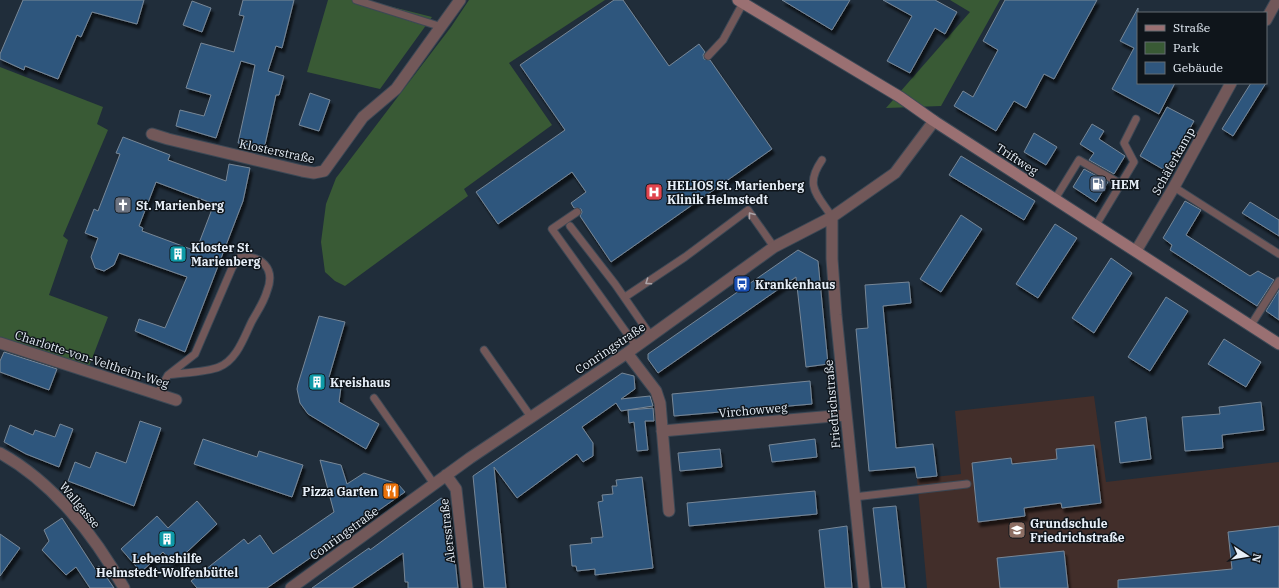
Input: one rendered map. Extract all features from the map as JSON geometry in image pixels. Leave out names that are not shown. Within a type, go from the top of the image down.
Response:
[{"type":"main road","name":"Triftweg","points":[[740,2],[900,97],[934,121],[1136,250],[1279,344]]},
{"type":"street","name":"Klosterstraße","points":[[152,134],[302,171],[314,173],[324,171],[363,117],[396,89],[460,0]]},
{"type":"street","points":[[1267,18],[1277,0]]},
{"type":"street","name":"Schäferkamp","points":[[1136,250],[1174,187],[1230,84]]},
{"type":"street","name":"Conringstraße","points":[[291,588],[434,484],[627,353],[774,247],[832,217],[895,173],[934,121]]},
{"type":"street","name":"Friedrichstraße","points":[[832,217],[832,259],[845,415],[864,588]]},
{"type":"street","name":"Charlotte-von-Veltheim-Weg","points":[[0,343],[176,400]]},
{"type":"street","points":[[627,353],[656,391],[660,403],[669,511]]},
{"type":"street","name":"Virchowweg","points":[[662,431],[845,415]]},
{"type":"street","name":"Wallgasse","points":[[0,453],[15,462],[47,486],[96,544],[124,588]]},
{"type":"street","name":"Alersstraße","points":[[446,476],[456,489],[467,588]]},
{"type":"lane","points":[[356,0],[442,26]]},
{"type":"lane","points":[[708,56],[723,40],[740,2]]},
{"type":"lane","points":[[1096,225],[1134,162],[1124,144],[1136,119]]},
{"type":"lane","points":[[822,160],[814,171],[812,186],[832,217]]},
{"type":"lane","points":[[1055,199],[1079,160],[1121,184]]},
{"type":"lane","points":[[1174,187],[1279,254]]},
{"type":"lane","points":[[625,297],[686,257],[748,210],[774,247]]},
{"type":"lane","points":[[577,212],[552,229],[636,346]]},
{"type":"lane","points":[[570,226],[625,297],[651,336]]},
{"type":"lane","points":[[157,394],[168,374],[194,354],[232,268],[238,258],[249,256],[260,260],[267,267],[270,277],[268,291],[236,353],[219,367],[168,374]]},
{"type":"lane","points":[[1251,325],[1279,281]]},
{"type":"lane","points":[[484,350],[531,417]]},
{"type":"lane","points":[[374,398],[434,484]]},
{"type":"lane","points":[[854,497],[967,484]]},
{"type":"shaded area","name":"Grundschule Friedrichstraße","points":[[1094,396],[1106,482],[1279,462],[1279,588],[927,588],[917,479],[961,474],[955,411]]},
{"type":"green space","points":[[328,0],[365,0],[432,17],[380,89],[307,72]]},
{"type":"green space","points":[[469,0],[605,0],[509,63],[552,125],[464,189],[468,196],[345,286],[335,281],[325,272],[321,242],[326,204],[336,178],[451,27]]},
{"type":"green space","points":[[950,0],[1000,0],[941,106],[886,108],[970,12]]},
{"type":"green space","points":[[0,67],[103,107],[97,124],[108,130],[63,236],[68,240],[49,295],[108,317],[88,369],[0,339]]},
{"type":"building","points":[[23,0],[144,0],[137,24],[92,12],[81,37],[77,35],[58,79],[25,66],[24,70],[0,59],[0,54]]},
{"type":"building","points":[[243,0],[294,0],[282,48],[276,46],[268,71],[284,76],[279,95],[276,95],[264,149],[238,143],[255,65],[241,61],[216,138],[176,126],[180,110],[204,116],[211,95],[186,88],[201,43],[234,52],[244,16],[239,15]]},
{"type":"building","points":[[614,0],[623,0],[669,66],[699,44],[705,52],[703,55],[704,59],[710,60],[772,149],[611,262],[580,216],[582,212],[581,209],[574,208],[571,203],[586,192],[572,172],[498,224],[476,192],[565,130],[520,65]]},
{"type":"building","points":[[782,0],[850,0],[832,30]]},
{"type":"building","points":[[883,0],[935,0],[957,12],[945,34],[935,28],[910,73],[887,61],[912,16]]},
{"type":"building","points":[[1005,0],[1097,0],[1054,79],[1044,74],[1026,108],[1014,101],[996,131],[954,106],[963,91],[973,97],[998,50],[983,41]]},
{"type":"building","points":[[192,1],[211,8],[202,32],[183,25]]},
{"type":"building","points":[[1138,8],[1137,84],[1174,84],[1159,114],[1112,89],[1134,48],[1120,41]]},
{"type":"building","points":[[1250,84],[1265,84],[1233,136],[1222,129]]},
{"type":"building","points":[[310,93],[330,100],[319,131],[299,125]]},
{"type":"building","points":[[1167,107],[1194,121],[1166,171],[1140,156]]},
{"type":"building","points":[[1092,124],[1104,131],[1099,139],[1125,156],[1114,174],[1089,160],[1094,153],[1080,144]]},
{"type":"building","points":[[1034,133],[1057,147],[1046,165],[1024,152]]},
{"type":"building","name":"Kloster St. Marienberg","points":[[123,137],[170,155],[168,160],[226,181],[229,164],[250,168],[243,201],[185,352],[135,331],[139,319],[165,328],[187,277],[119,253],[114,265],[104,271],[95,268],[91,257],[98,238],[85,233],[94,209],[98,211],[120,154],[116,153]],"holes":[[[156,182],[214,204],[196,251],[142,231],[143,228],[139,226]]]},
{"type":"building","points":[[961,156],[1035,201],[1024,220],[949,175]]},
{"type":"building","points":[[1084,169],[1108,182],[1096,202],[1073,187]]},
{"type":"building","points":[[1185,201],[1201,210],[1186,235],[1250,276],[1258,271],[1274,280],[1257,306],[1170,250],[1172,245],[1163,238]]},
{"type":"building","points":[[1250,202],[1279,220],[1279,236],[1242,213]]},
{"type":"building","points":[[961,215],[982,229],[941,292],[920,279]]},
{"type":"building","points":[[1055,224],[1077,238],[1038,298],[1016,284]]},
{"type":"building","points":[[798,250],[818,261],[828,364],[806,367],[796,277],[658,373],[648,359],[648,354]]},
{"type":"building","points":[[1111,258],[1132,273],[1094,333],[1072,318]]},
{"type":"building","points":[[909,282],[911,303],[883,306],[896,448],[933,444],[937,476],[917,478],[915,467],[869,471],[856,329],[868,328],[865,285]]},
{"type":"building","points":[[1279,290],[1279,320],[1266,311]]},
{"type":"building","points":[[1166,297],[1188,311],[1150,371],[1128,357]]},
{"type":"building","name":"Kreishaus","points":[[319,316],[345,322],[329,377],[341,387],[339,402],[379,424],[366,449],[308,414],[300,403],[297,389],[298,384]]},
{"type":"building","points":[[1224,339],[1261,362],[1246,387],[1208,364]]},
{"type":"building","points":[[4,352],[57,369],[49,390],[0,372],[0,361]]},
{"type":"building","points":[[622,373],[634,376],[635,389],[621,399],[650,396],[653,406],[621,411],[616,403],[582,427],[593,443],[593,456],[583,462],[577,454],[517,498],[494,467],[506,588],[484,588],[473,476]]},
{"type":"building","points":[[810,381],[812,404],[674,416],[672,394]]},
{"type":"building","points":[[1261,402],[1264,430],[1222,435],[1223,448],[1185,451],[1182,417],[1220,414],[1219,407]]},
{"type":"building","points":[[653,408],[654,421],[645,421],[648,450],[637,451],[634,422],[629,423],[628,410]]},
{"type":"building","points":[[1146,417],[1151,459],[1120,463],[1115,422]]},
{"type":"building","points":[[140,421],[161,428],[134,506],[68,481],[75,462],[90,468],[96,452],[126,463]]},
{"type":"building","points":[[60,424],[73,429],[59,467],[26,454],[4,442],[10,425],[33,435],[35,430],[55,437]]},
{"type":"building","points":[[203,439],[257,457],[259,451],[303,465],[292,497],[194,464]]},
{"type":"building","points":[[815,439],[817,457],[772,462],[769,445]]},
{"type":"building","points":[[1094,445],[1101,503],[1062,508],[1061,503],[1024,508],[1025,516],[978,522],[972,463],[1011,458],[1012,464],[1057,459],[1056,449]]},
{"type":"building","points":[[720,449],[722,467],[680,471],[678,453]]},
{"type":"building","points":[[320,460],[341,465],[347,484],[364,473],[398,484],[405,492],[267,588],[197,588],[191,581],[244,539],[248,544],[260,535],[273,554],[334,512]]},
{"type":"building","points":[[642,477],[653,568],[595,575],[595,569],[577,571],[576,566],[572,566],[570,545],[592,543],[591,538],[603,537],[598,502],[603,501],[602,495],[613,494],[612,486],[617,486],[616,480]]},
{"type":"building","points":[[815,491],[817,514],[689,526],[687,503]]},
{"type":"building","points":[[441,498],[449,502],[458,588],[408,588],[408,582],[405,582],[403,553],[352,588],[312,588],[369,548],[370,550]]},
{"type":"building","name":"Lebenshilfe Helmstedt-Wolfenbüttel","points":[[197,501],[217,524],[174,564],[163,552],[141,572],[121,549],[157,516],[168,528]]},
{"type":"building","points":[[896,506],[905,588],[882,588],[873,508]]},
{"type":"building","points":[[62,518],[95,569],[99,566],[114,588],[90,588],[76,567],[66,575],[42,550],[49,541],[44,530]]},
{"type":"building","points":[[847,526],[852,588],[825,588],[819,530]]},
{"type":"building","points":[[1279,526],[1279,588],[1118,588],[1118,580],[1232,569],[1228,532]]},
{"type":"building","points":[[0,534],[20,548],[0,576]]},
{"type":"building","points":[[1064,551],[1068,588],[1000,588],[997,558]]},
{"type":"place","name":"HEM","points":[[1098,184]]},
{"type":"place","name":"HELIOS St. Marienberg Klinik Helmstedt","points":[[654,192]]},
{"type":"place","name":"St. Marienberg","points":[[123,205]]},
{"type":"place","name":"Kloster St. Marienberg","points":[[178,254]]},
{"type":"place","name":"Krankenhaus","points":[[742,284]]},
{"type":"place","name":"Kreishaus","points":[[317,382]]},
{"type":"place","name":"Pizza Garten","points":[[391,491]]},
{"type":"place","name":"Grundschule Friedrichstraße","points":[[1017,530]]},
{"type":"place","name":"Lebenshilfe Helmstedt-Wolfenbüttel","points":[[167,539]]}]
